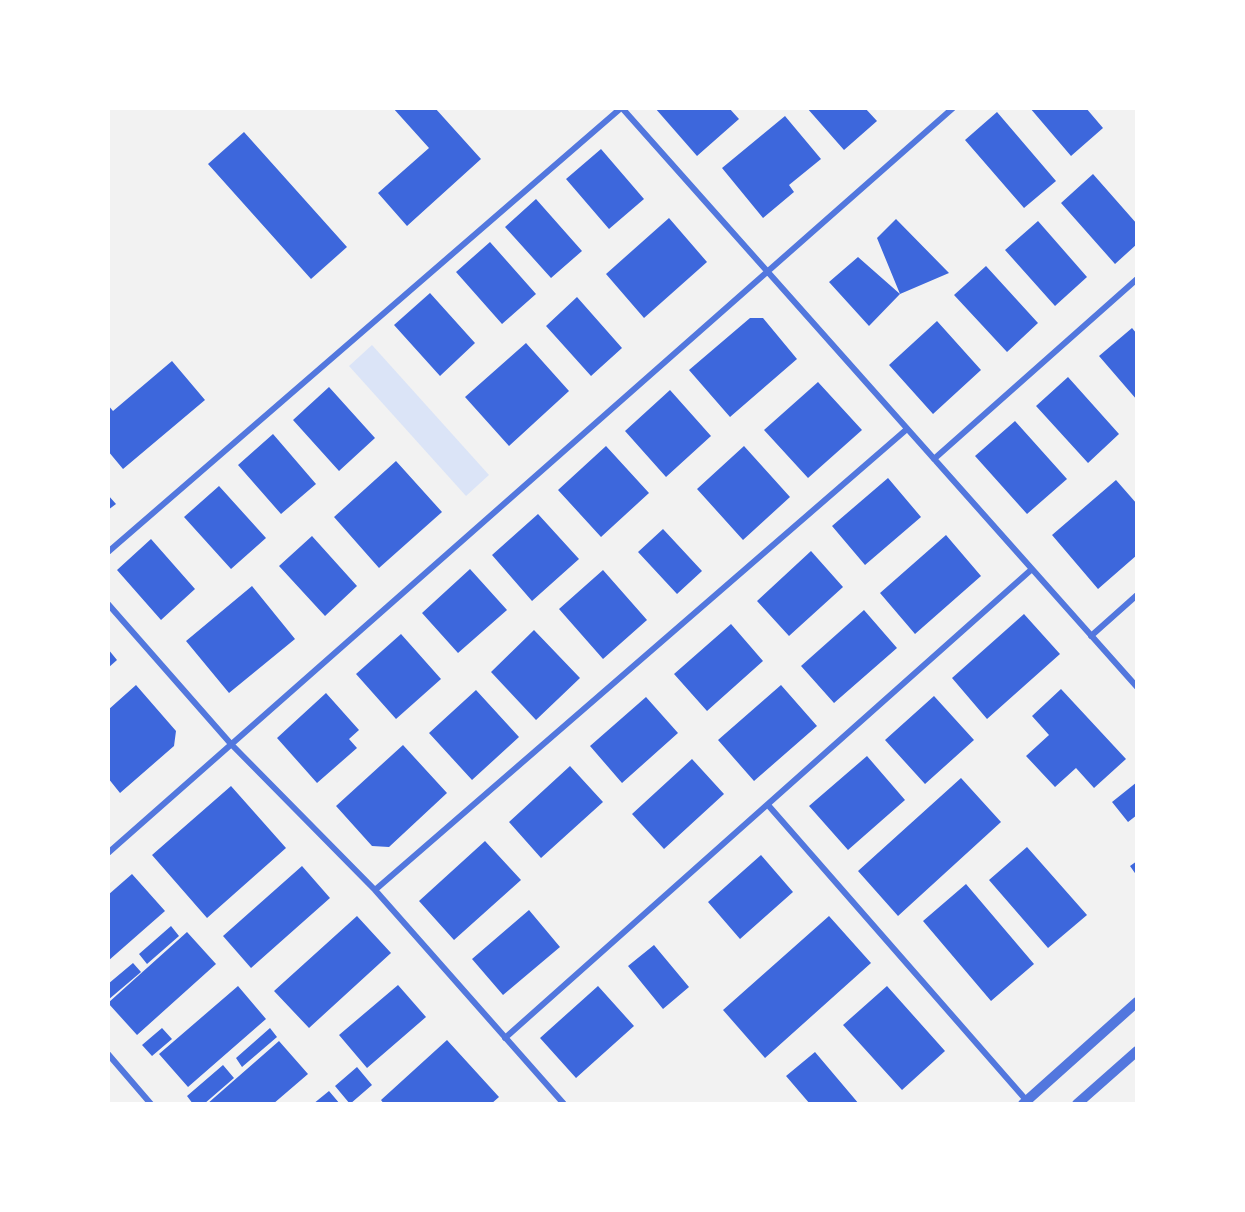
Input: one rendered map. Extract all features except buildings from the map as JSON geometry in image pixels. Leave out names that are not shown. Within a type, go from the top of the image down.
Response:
[{"type":"street","points":[[108,552],[622,108],[1137,687]]},
{"type":"street","points":[[108,853],[953,108]]},
{"type":"street","points":[[934,459],[1137,279]]},
{"type":"street","points":[[375,890],[907,429]]},
{"type":"street","points":[[505,1038],[1032,569]]},
{"type":"street","points":[[1091,636],[1137,595]]},
{"type":"street","points":[[108,604],[231,744],[375,890],[561,1103]]},
{"type":"street","points":[[768,805],[1025,1102],[1137,1002]]},
{"type":"street","points":[[1077,1104],[1137,1051]]},
{"type":"street","points":[[108,1054],[151,1104]]},
{"type":"shaded area","points":[[372,345],[489,475],[466,496],[349,366]]}]
